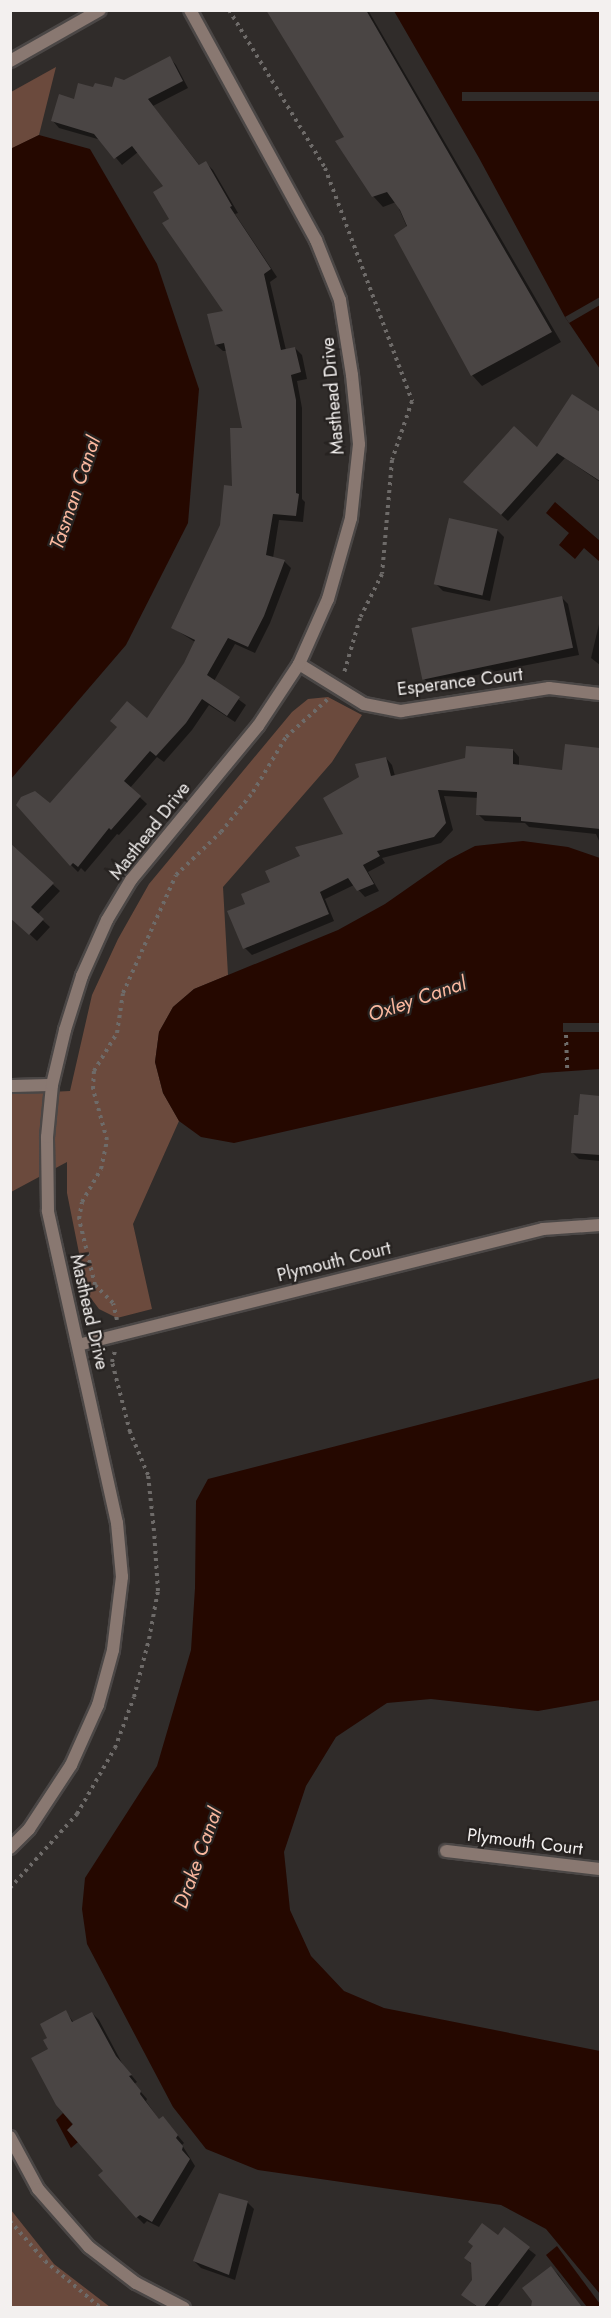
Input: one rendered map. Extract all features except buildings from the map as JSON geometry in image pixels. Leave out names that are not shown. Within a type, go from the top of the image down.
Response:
[{"type":"street","points":[[10,61],[100,10]]},
{"type":"street","name":"Masthead Drive","points":[[10,1848],[29,1829],[71,1765],[98,1705],[113,1650],[122,1577],[117,1523],[48,1211],[47,1137],[52,1085],[65,1030],[82,976],[107,920],[131,880],[258,726],[299,664],[328,598],[351,518],[359,444],[352,375],[342,311],[316,240],[190,10]]},
{"type":"street","name":"Esperance Court","points":[[299,664],[364,704],[401,711],[549,688],[600,694]]},
{"type":"street","points":[[10,1086],[52,1085]]},
{"type":"street","name":"Plymouth Court","points":[[78,1345],[543,1229],[600,1225]]},
{"type":"street","name":"Plymouth Court","points":[[446,1851],[600,1869]]},
{"type":"street","points":[[10,2137],[38,2189],[89,2247],[136,2283],[184,2307]]},
{"type":"path","points":[[10,1888],[77,1814],[110,1757],[134,1698],[158,1591],[148,1475],[130,1432],[112,1362],[119,1335],[113,1303],[95,1285],[79,1220],[82,1202],[101,1169],[107,1140],[93,1089],[94,1071],[117,1033],[123,993],[177,875],[221,832],[253,792],[286,737],[339,688],[360,618],[382,574],[392,460],[412,401],[325,168],[229,10]]},
{"type":"path","points":[[566,1035],[567,1072]]},
{"type":"path","points":[[10,2221],[45,2261],[101,2307]]},
{"type":"shaded area","points":[[56,67],[39,135],[11,149],[11,92]]},
{"type":"shaded area","points":[[328,697],[362,715],[332,762],[223,887],[228,975],[194,989],[173,1007],[159,1032],[155,1062],[163,1093],[179,1121],[133,1224],[152,1309],[117,1318],[99,1309],[87,1293],[67,1193],[67,1162],[11,1192],[10,1094],[70,1091],[92,995],[118,939],[149,884],[292,712],[308,699]]},
{"type":"shaded area","points":[[11,2210],[54,2264],[110,2307],[11,2307]]},
{"type":"water","points":[[394,11],[600,11],[600,369],[565,317],[479,158]]},
{"type":"water","name":"Tasman Canal","points":[[39,135],[90,149],[157,264],[199,389],[188,523],[126,645],[11,779],[10,149]]},
{"type":"water","points":[[555,502],[600,541],[600,562],[584,548],[575,559],[559,545],[569,533],[546,513]]},
{"type":"water","name":"Oxley Canal","points":[[523,841],[568,847],[600,858],[600,1069],[542,1073],[234,1143],[201,1137],[179,1121],[163,1093],[155,1062],[159,1032],[173,1007],[194,989],[338,930],[385,904],[448,860],[475,846]]},
{"type":"water","name":"Drake Canal","points":[[600,1378],[600,1700],[538,1711],[431,1699],[387,1703],[336,1737],[306,1786],[284,1852],[290,1910],[311,1956],[344,1991],[384,2008],[600,2051],[600,2294],[546,2229],[501,2205],[258,2170],[206,2149],[173,2107],[87,1944],[82,1909],[85,1878],[157,1766],[191,1650],[195,1588],[196,1501],[208,1479]]},
{"type":"water","points":[[63,2113],[73,2125],[78,2142],[71,2148],[56,2120]]},
{"type":"water","points":[[557,2246],[600,2307],[587,2307],[546,2255]]},
{"type":"pier","points":[[462,92],[600,92],[600,101],[462,101]]},
{"type":"pier","points":[[600,297],[600,305],[569,323],[565,317]]},
{"type":"pier","points":[[563,1023],[600,1023],[600,1032],[563,1032]]}]
